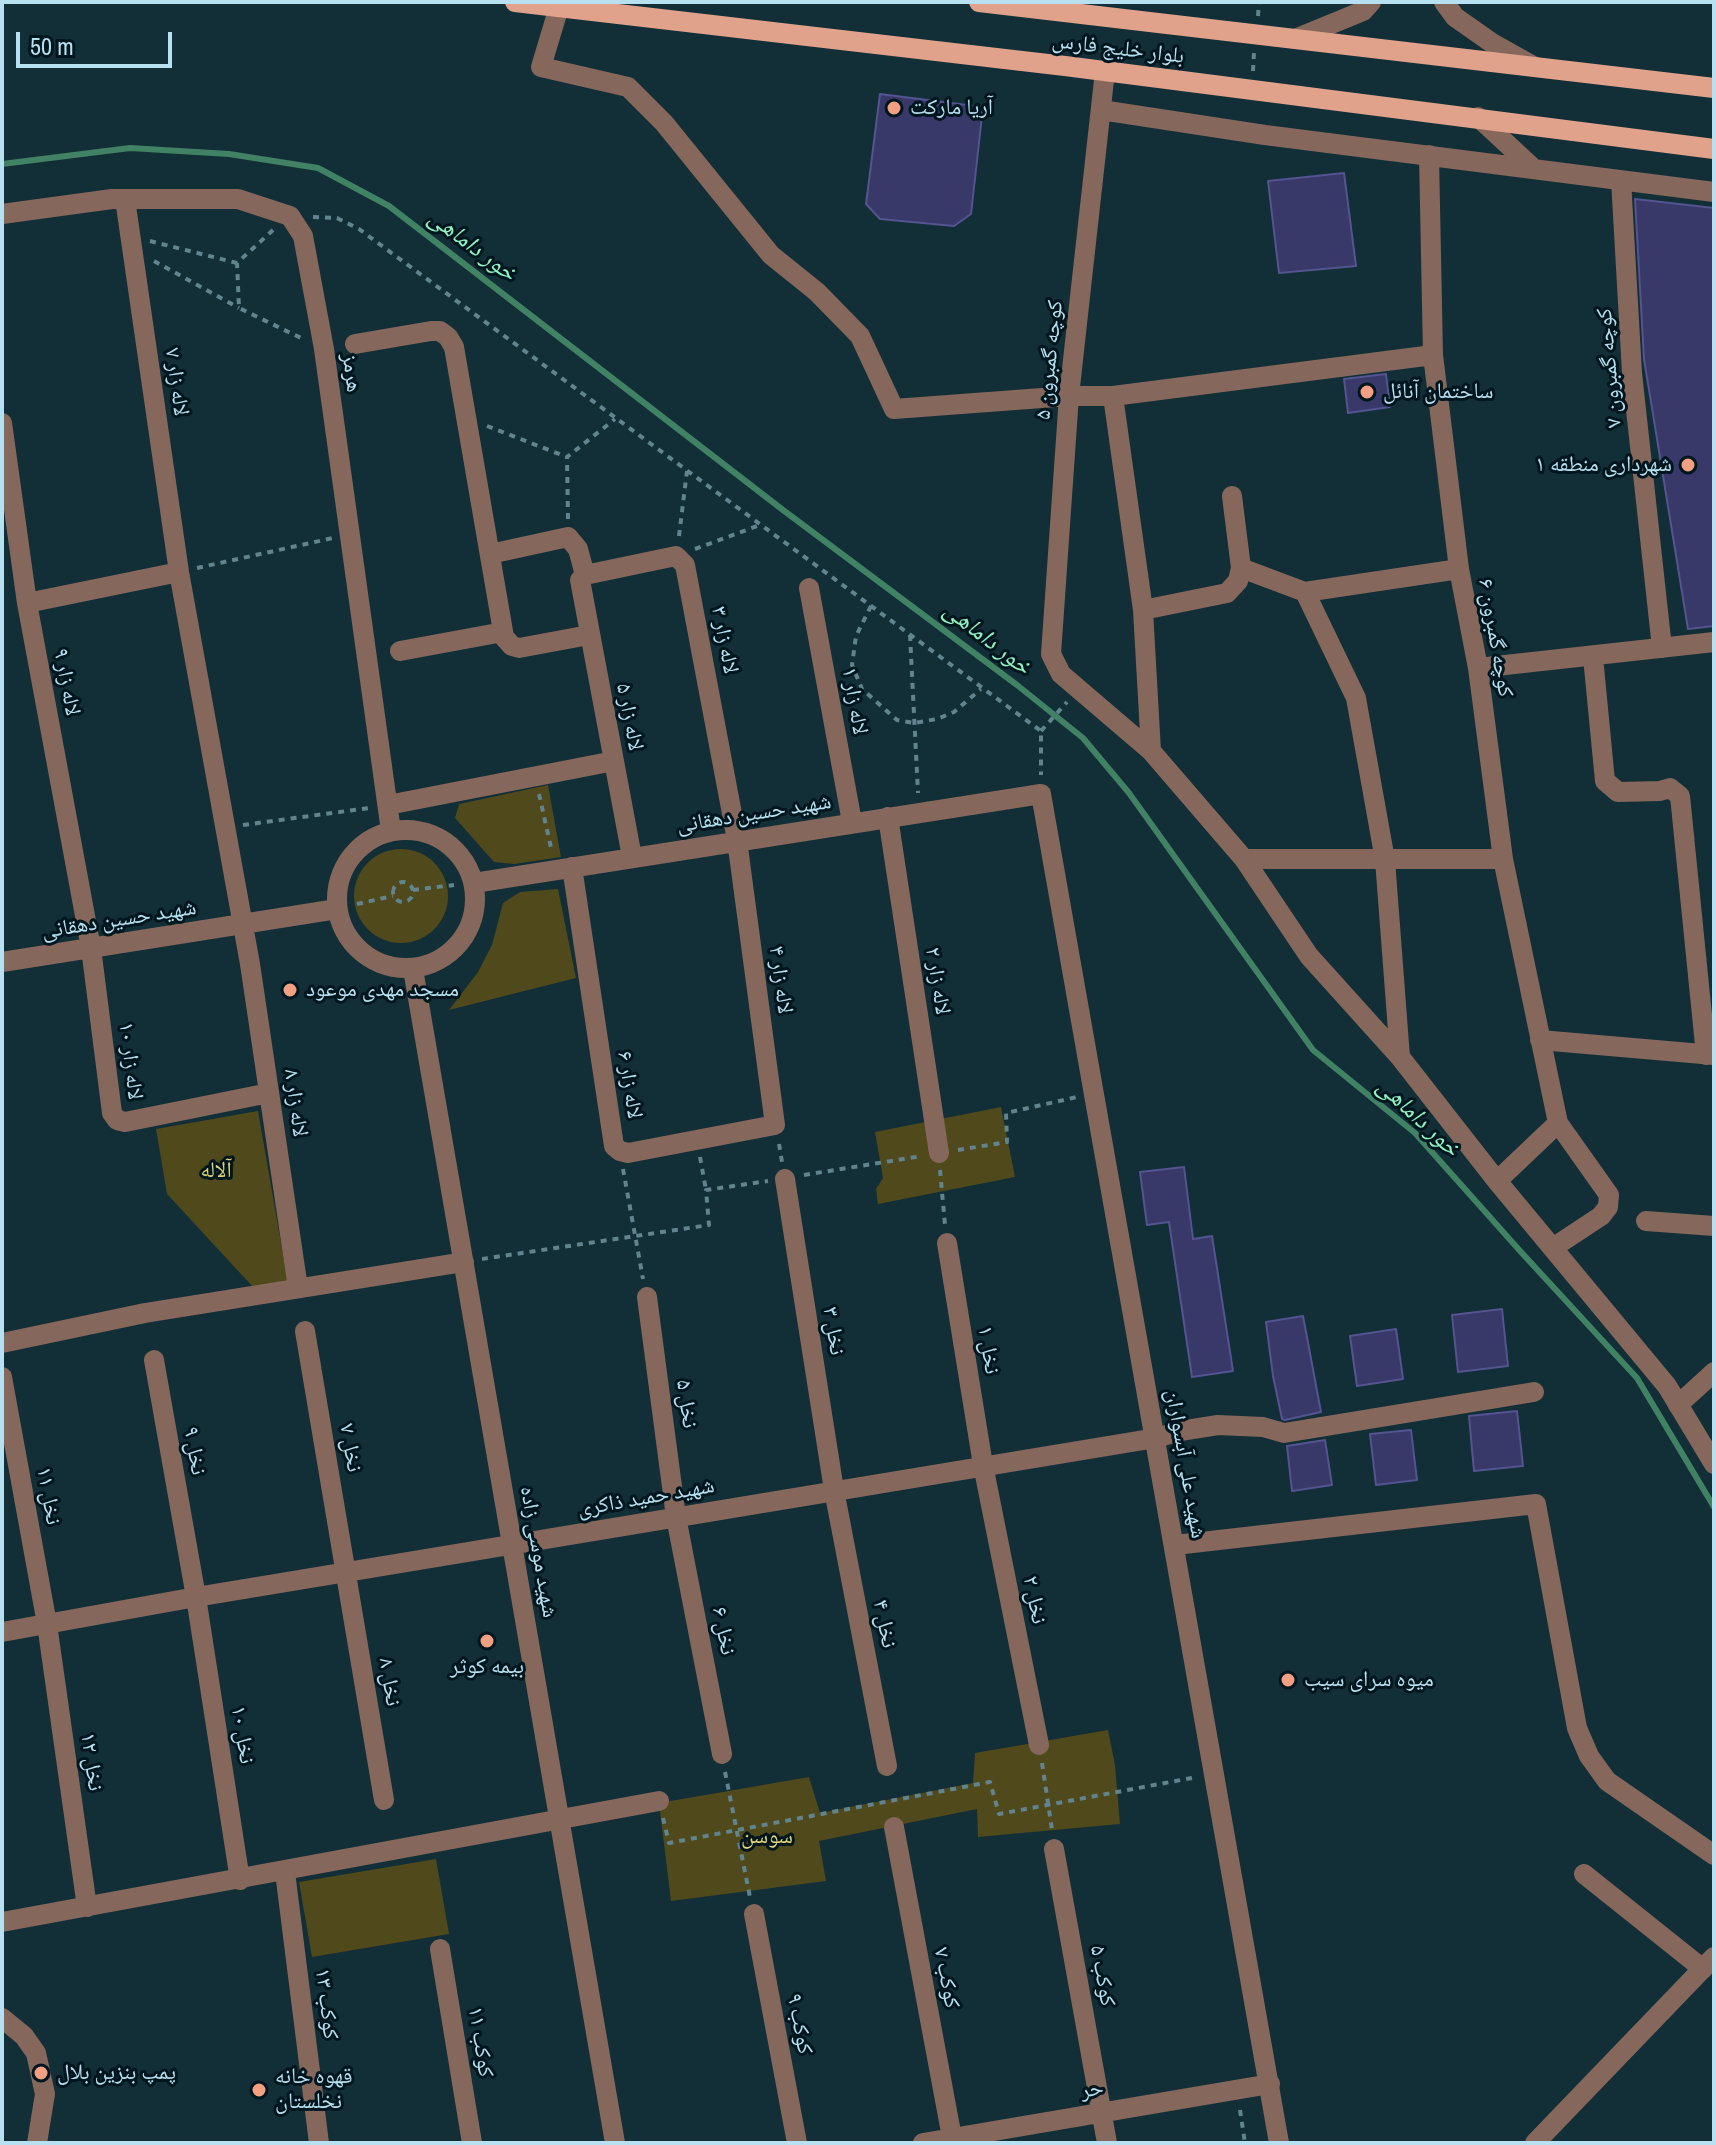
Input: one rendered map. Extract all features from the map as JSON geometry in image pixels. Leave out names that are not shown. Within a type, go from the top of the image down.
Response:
[{"type":"main road","name":"بلوار خلیج فارس","points":[[515,2],[1105,71],[1714,149]]},
{"type":"main road","name":"بلوار خلیج فارس","points":[[979,2],[1714,88]]},
{"type":"street","points":[[1295,39],[1363,11],[1371,2]]},
{"type":"street","points":[[1444,2],[1455,17],[1535,67]]},
{"type":"street","points":[[559,7],[541,67],[628,87],[664,123],[771,255],[817,292],[860,336],[894,409],[1069,396],[1113,396],[1433,355]]},
{"type":"street","name":"کوچه گمبرون ۵","points":[[1079,688],[1061,674],[1051,654],[1069,396],[1105,71]]},
{"type":"street","points":[[1101,110],[1265,135],[1714,192]]},
{"type":"street","points":[[1478,117],[1533,168]]},
{"type":"street","name":"کوچه گمبرون ۶","points":[[1429,155],[1433,355],[1459,569],[1478,668],[1503,859],[1558,1123]]},
{"type":"street","name":"کوچه گمبرون ۷","points":[[1621,180],[1632,373],[1662,648]]},
{"type":"street","points":[[2,214],[125,199],[238,199],[290,216]]},
{"type":"street","name":"لاله زار ۷","points":[[125,199],[179,572],[242,925]]},
{"type":"street","name":"هرمز","points":[[290,216],[303,236],[324,349],[391,831]]},
{"type":"street","points":[[355,344],[431,331],[440,331],[448,337],[454,347],[507,642],[519,648],[589,635]]},
{"type":"street","points":[[1113,396],[1143,610],[1151,751]]},
{"type":"street","name":"لاله زار ۹","points":[[2,423],[27,603],[91,948]]},
{"type":"street","points":[[1143,610],[1227,593],[1238,581],[1241,568],[1232,496]]},
{"type":"street","points":[[490,554],[568,537]]},
{"type":"street","name":"لاله زار ۵","points":[[568,537],[578,549],[589,635],[632,857]]},
{"type":"street","points":[[583,580],[676,556]]},
{"type":"street","name":"لاله زار ۳","points":[[676,556],[685,565],[737,840]]},
{"type":"street","points":[[1241,568],[1305,592],[1459,569]]},
{"type":"street","points":[[27,603],[179,572]]},
{"type":"street","name":"لاله زار ۱","points":[[809,588],[852,822]]},
{"type":"street","points":[[1305,592],[1356,698],[1385,860],[1400,1057]]},
{"type":"street","points":[[400,651],[503,632]]},
{"type":"street","points":[[1478,668],[1714,642]]},
{"type":"street","points":[[1540,1040],[1710,1055],[1680,796],[1670,788],[1618,792],[1605,781],[1593,657]]},
{"type":"street","points":[[1079,688],[1151,751],[1244,859],[1309,956],[1400,1057],[1497,1181],[1667,1386],[1714,1464]]},
{"type":"street","points":[[388,805],[614,761]]},
{"type":"street","name":"شهید حسین دهقانی","points":[[474,883],[1041,794]]},
{"type":"street","name":"شهید علی آبسواران","points":[[1041,794],[1279,2143]]},
{"type":"street","name":"لاله زار ۲","points":[[888,817],[939,1153]]},
{"type":"street","points":[[410,829],[432,833],[451,845],[466,862],[474,883],[475,905],[469,928],[456,948],[437,962],[413,969],[390,967],[368,958],[350,943],[335,898],[340,874],[351,855],[367,840],[391,831],[410,829]]},
{"type":"street","name":"لاله زار ۴","points":[[737,840],[775,1125]]},
{"type":"street","points":[[1244,859],[1503,859]]},
{"type":"street","name":"لاله زار ۶","points":[[564,868],[614,1146],[628,1153],[775,1125]]},
{"type":"street","name":"شهید حسین دهقانی","points":[[2,962],[337,909]]},
{"type":"street","name":"لاله زار ۸","points":[[242,925],[298,1288]]},
{"type":"street","name":"لاله زار ۱۰","points":[[91,948],[112,1113],[117,1120],[125,1122],[269,1093]]},
{"type":"street","name":"شهید موسی زاده","points":[[413,969],[615,2143]]},
{"type":"street","points":[[1497,1181],[1558,1123],[1609,1195],[1608,1207],[1601,1216],[1554,1247]]},
{"type":"street","name":"نخل ۳","points":[[785,1179],[834,1490]]},
{"type":"street","points":[[1646,1221],[1714,1226]]},
{"type":"street","name":"نخل ۱","points":[[947,1243],[983,1465]]},
{"type":"street","points":[[2,1343],[145,1313],[464,1262]]},
{"type":"street","name":"نخل ۵","points":[[647,1297],[676,1517]]},
{"type":"street","name":"نخل ۷","points":[[305,1331],[347,1572]]},
{"type":"street","name":"نخل ۹","points":[[154,1360],[196,1597]]},
{"type":"street","points":[[1678,1405],[1714,1372]]},
{"type":"street","name":"نخل ۱۱","points":[[2,1377],[47,1624]]},
{"type":"street","name":"شهید حمید ذاکری","points":[[2,1632],[1156,1438],[1218,1425],[1263,1427],[1284,1433],[1534,1392]]},
{"type":"street","name":"نخل ۲","points":[[983,1465],[1039,1745]]},
{"type":"street","name":"نخل ۴","points":[[834,1490],[887,1766]]},
{"type":"street","points":[[1175,1545],[1536,1504],[1577,1728],[1589,1756],[1607,1781],[1714,1855]]},
{"type":"street","name":"نخل ۶","points":[[676,1517],[722,1754]]},
{"type":"street","name":"نخل ۸","points":[[347,1572],[384,1800]]},
{"type":"street","name":"نخل ۱۰","points":[[196,1597],[240,1880]]},
{"type":"street","name":"نخل ۱۲","points":[[47,1624],[87,1907]]},
{"type":"street","points":[[2,1922],[659,1801]]},
{"type":"street","name":"کوکب ۷","points":[[894,1827],[952,2140]]},
{"type":"street","name":"کوکب ۵","points":[[1054,1849],[1107,2143]]},
{"type":"street","name":"کوکب ۱۳","points":[[285,1872],[319,2143]]},
{"type":"street","points":[[1535,2143],[1709,1963],[1584,1874]]},
{"type":"street","name":"کوکب ۹","points":[[754,1914],[797,2143]]},
{"type":"street","name":"کوکب ۱۱","points":[[440,1949],[472,2143]]},
{"type":"street","points":[[2,2018],[24,2036],[36,2053],[45,2094],[37,2143]]},
{"type":"street","name":"حر","points":[[923,2143],[1270,2084]]},
{"type":"path","points":[[237,263],[290,216],[337,218],[359,229],[1041,731]]},
{"type":"path","points":[[131,242],[237,263]]},
{"type":"path","points":[[131,242],[239,308],[324,349]]},
{"type":"path","points":[[237,263],[239,308]]},
{"type":"path","points":[[466,417],[567,457]]},
{"type":"path","points":[[567,457],[616,418]]},
{"type":"path","points":[[567,457],[568,537]]},
{"type":"path","points":[[687,471],[676,556],[760,525]]},
{"type":"path","points":[[179,572],[349,534]]},
{"type":"path","points":[[871,606],[856,636],[852,665],[862,689],[897,720],[914,723],[937,719],[954,712],[982,688]]},
{"type":"path","points":[[910,635],[919,812]]},
{"type":"path","points":[[1041,794],[1041,731],[1079,688]]},
{"type":"path","points":[[535,776],[564,868]]},
{"type":"path","points":[[225,828],[388,805]]},
{"type":"path","points":[[400,882],[408,884],[413,890],[412,898],[406,902],[398,901],[393,896],[394,887],[400,882]]},
{"type":"path","points":[[413,890],[474,883]]},
{"type":"path","points":[[337,909],[393,896]]},
{"type":"path","points":[[775,1125],[785,1179]]},
{"type":"path","points":[[697,1140],[706,1190]]},
{"type":"path","points":[[620,1151],[633,1236],[647,1297]]},
{"type":"path","points":[[939,1153],[947,1243]]},
{"type":"path","points":[[1039,1745],[1054,1849]]},
{"type":"path","points":[[722,1754],[754,1914]]},
{"type":"path","points":[[887,1766],[894,1827]]},
{"type":"path","points":[[659,1801],[669,1843],[990,1782],[999,1814],[1215,1773]]},
{"type":"path","points":[[1237,2090],[1245,2143]]},
{"type":"green space","points":[[548,785],[561,857],[514,864],[494,862],[455,818],[459,804]]},
{"type":"green space","points":[[401,849],[419,853],[434,863],[444,878],[448,896],[444,914],[434,929],[419,939],[401,943],[383,939],[368,929],[358,914],[354,896],[358,878],[368,863],[383,853]]},
{"type":"green space","points":[[558,889],[576,978],[449,1010],[478,972],[492,945],[503,903],[520,892]]},
{"type":"green space","points":[[1001,1107],[1015,1177],[878,1204],[876,1189],[883,1178],[875,1132]]},
{"type":"green space","name":"آلاله","points":[[258,1111],[288,1283],[253,1287],[167,1194],[156,1129]]},
{"type":"green space","name":"سوسن","points":[[1108,1730],[1115,1765],[1120,1824],[978,1837],[977,1809],[819,1841],[826,1881],[671,1901],[659,1803],[809,1777],[820,1813],[973,1783],[975,1753]]},
{"type":"green space","points":[[436,1859],[449,1934],[312,1957],[299,1882]]},
{"type":"building","points":[[880,94],[983,107],[971,214],[954,226],[880,219],[866,204]]},
{"type":"building","points":[[1344,173],[1356,266],[1279,273],[1268,181]]},
{"type":"building","name":"شهرداری منطقه ۱","points":[[1635,199],[1714,208],[1714,626],[1688,629],[1644,359]]},
{"type":"building","name":"ساختمان آنائل","points":[[1386,374],[1390,407],[1348,413],[1344,379]]},
{"type":"building","points":[[1184,1167],[1193,1239],[1212,1236],[1233,1371],[1192,1377],[1169,1222],[1147,1225],[1140,1172]]},
{"type":"building","points":[[1502,1309],[1508,1366],[1458,1372],[1452,1315]]},
{"type":"building","points":[[1303,1316],[1321,1412],[1285,1420],[1282,1419],[1273,1376],[1266,1322]]},
{"type":"building","points":[[1396,1329],[1403,1379],[1357,1386],[1350,1336]]},
{"type":"building","points":[[1517,1411],[1523,1466],[1474,1471],[1469,1416]]},
{"type":"building","points":[[1411,1430],[1417,1480],[1376,1485],[1370,1434]]},
{"type":"building","points":[[1325,1440],[1332,1485],[1292,1491],[1287,1446]]},
{"type":"waterway","name":"خور داماهی","points":[[2,164],[130,148],[229,154],[318,168],[389,206],[783,510],[1017,685],[1083,738],[1129,793],[1313,1050],[1415,1133],[1637,1378],[1714,1507]]},
{"type":"place","name":"آریا مارکت","points":[[894,108]]},
{"type":"place","name":"ساختمان آنائل","points":[[1367,392]]},
{"type":"place","name":"شهرداری منطقه ۱","points":[[1688,465]]},
{"type":"place","name":"مسجد مهدی موعود","points":[[290,990]]},
{"type":"place","name":"بیمه کوثر","points":[[487,1641]]},
{"type":"place","name":"میوه سرای سیب","points":[[1288,1680]]},
{"type":"place","name":"پمپ بنزین بلال","points":[[41,2073]]},
{"type":"place","name":"قهوه خانه نخلستان","points":[[259,2090]]}]
